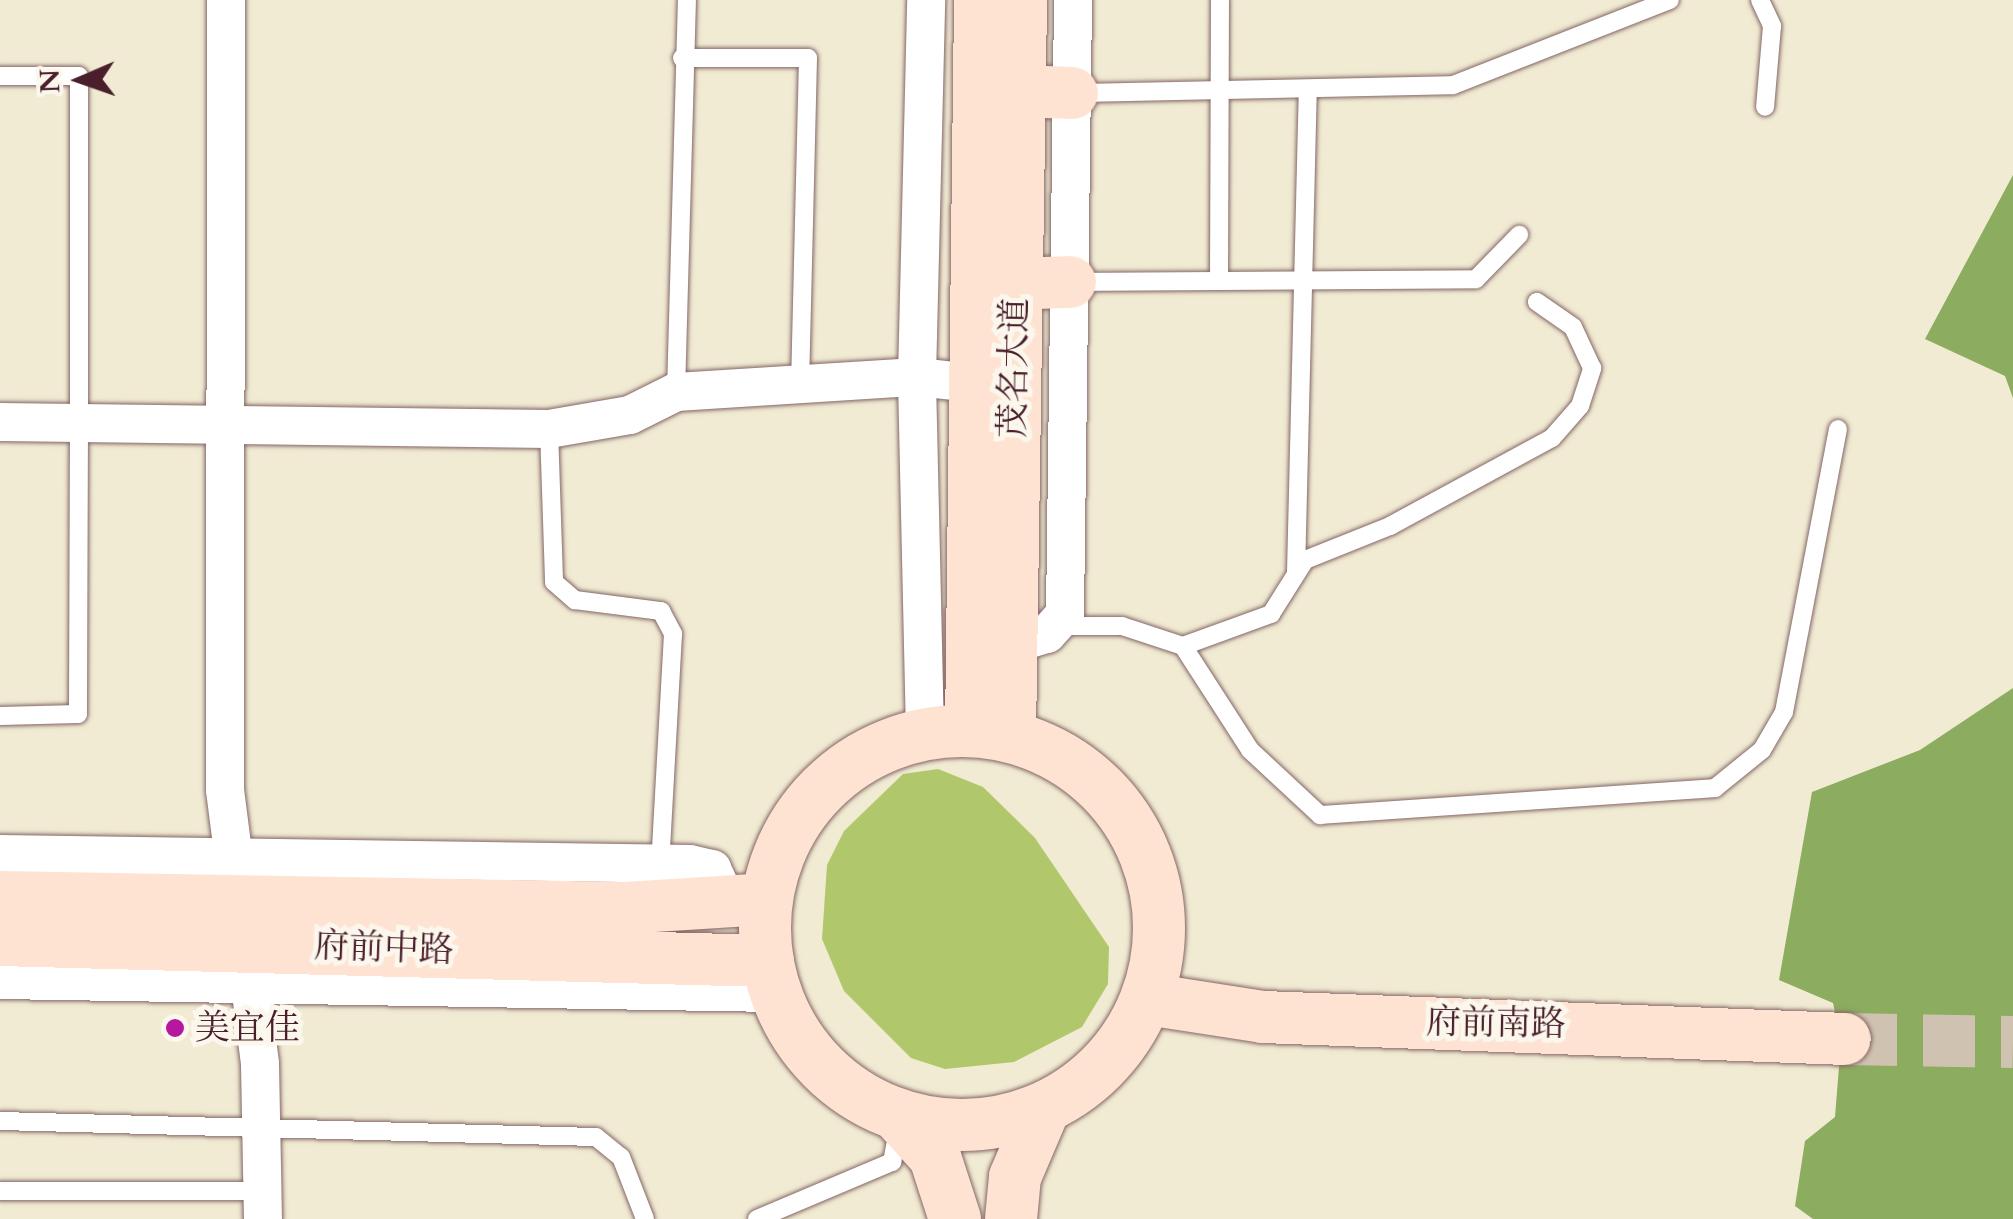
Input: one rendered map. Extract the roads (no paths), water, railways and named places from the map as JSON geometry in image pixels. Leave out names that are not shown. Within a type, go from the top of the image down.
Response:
[{"type":"main road","name":"茂名大道","points":[[969,733],[992,385],[994,284],[980,0]]},
{"type":"main road","name":"茂名大道","points":[[994,284],[1019,91],[1021,0]]},
{"type":"main road","points":[[1019,91],[1072,92]]},
{"type":"main road","points":[[994,284],[1070,282]]},
{"type":"main road","name":"茂名大道","points":[[969,733],[1010,645],[992,385]]},
{"type":"main road","points":[[899,1117],[997,1124],[1044,1110],[1100,1070],[1148,998],[1159,944],[1156,889],[1137,836],[1105,791],[1061,757],[969,733],[866,756],[806,807],[747,900],[772,977],[812,1057],[852,1093],[899,1117],[935,1157],[955,1219]]},
{"type":"main road","name":"府前中路","points":[[0,897],[772,977]]},
{"type":"main road","name":"府前中路","points":[[0,940],[240,921],[747,900]]},
{"type":"main road","name":"府前南路","points":[[1148,998],[1262,1017],[1846,1039]]},
{"type":"main road","points":[[1011,1219],[1015,1176],[1044,1110]]},
{"type":"street","points":[[226,0],[223,420],[240,921],[265,1124],[264,1205]]},
{"type":"street","points":[[926,0],[917,377],[969,733]]},
{"type":"street","points":[[1010,645],[1060,626],[1073,0]]},
{"type":"street","points":[[0,422],[223,420],[549,429],[630,415],[676,392],[917,377],[992,385]]},
{"type":"street","points":[[0,854],[240,921]]},
{"type":"street","points":[[0,980],[240,921],[660,863],[712,869],[747,900]]},
{"type":"lane","points":[[676,392],[686,0]]},
{"type":"lane","points":[[1219,281],[1220,0]]},
{"type":"lane","points":[[1072,92],[1413,90],[1490,77],[1670,0]]},
{"type":"lane","points":[[1760,0],[1772,26],[1765,107]]},
{"type":"lane","points":[[682,58],[808,58],[800,382]]},
{"type":"lane","points":[[0,76],[79,76],[78,714],[0,716]]},
{"type":"lane","points":[[1296,574],[1300,280],[1308,92]]},
{"type":"lane","points":[[1070,282],[1476,279],[1518,234]]},
{"type":"lane","points":[[1060,626],[1122,626],[1183,646],[1271,614],[1296,574],[1326,546],[1390,526],[1552,438],[1580,406],[1592,368],[1573,327],[1538,302]]},
{"type":"lane","points":[[549,429],[554,582],[575,600],[661,611],[674,634],[660,863]]},
{"type":"lane","points":[[1183,646],[1250,750],[1320,815],[1715,788],[1762,750],[1784,712],[1838,429]]},
{"type":"lane","points":[[757,1219],[892,1162],[899,1117]]},
{"type":"lane","points":[[0,1122],[265,1124],[596,1137],[621,1157],[646,1219]]},
{"type":"lane","points":[[0,1191],[264,1205]]},
{"type":"tunnel","points":[[1845,1039],[2013,1042]]},
{"type":"place","name":"美宜佳","points":[[175,1028]]}]
